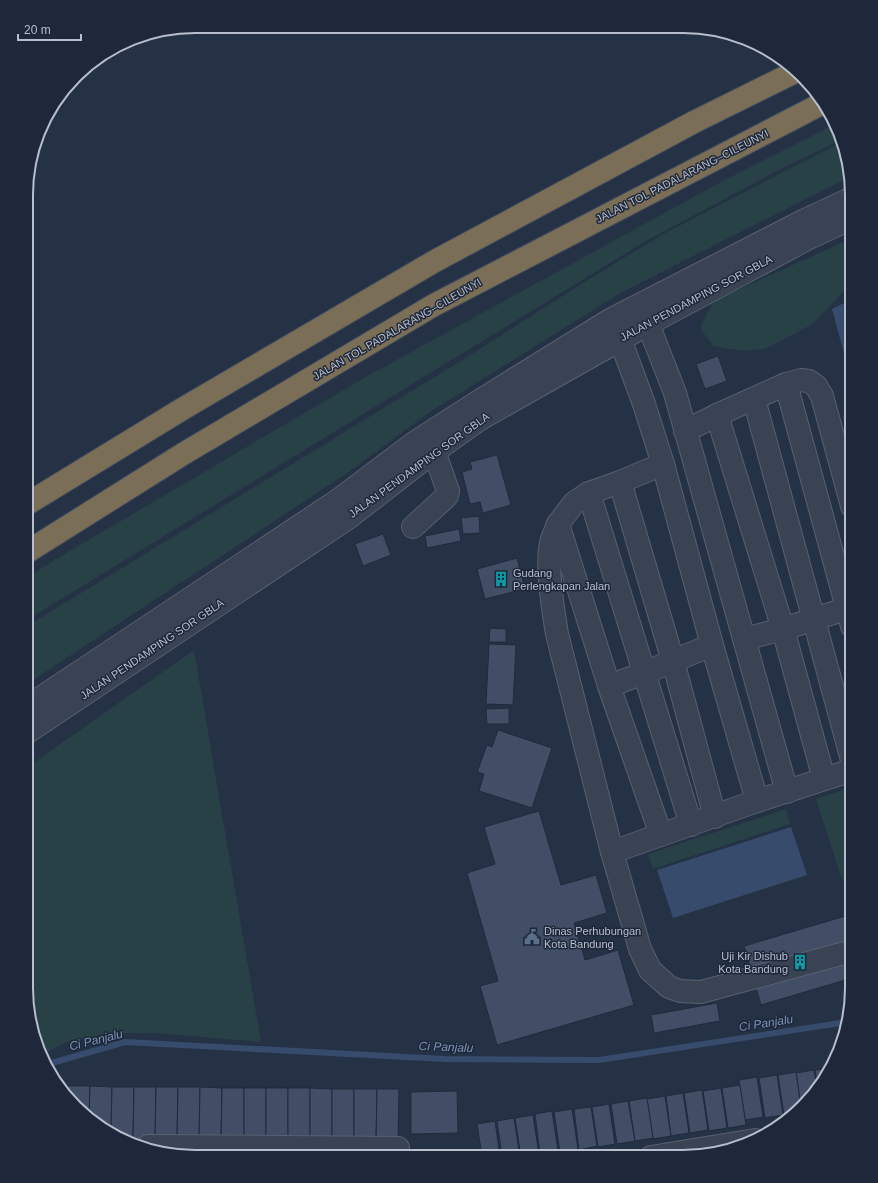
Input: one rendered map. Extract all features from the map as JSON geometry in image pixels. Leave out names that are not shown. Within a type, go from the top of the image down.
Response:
[{"type":"highway","points":[[33,500],[184,408],[435,261],[694,122],[791,74]]},
{"type":"highway","name":"JALAN TOL PADALARANG–CILEUNYI","points":[[33,548],[183,454],[434,305],[818,105]]},
{"type":"street","name":"JALAN PENDAMPING SOR GBLA","points":[[33,702],[337,501],[414,443],[610,320],[845,201]]},
{"type":"street","name":"JALAN PENDAMPING SOR GBLA","points":[[33,728],[348,518],[434,451],[480,419],[620,339],[807,239],[845,221]]},
{"type":"street","points":[[610,320],[620,339],[644,404],[663,464],[712,645],[757,801]]},
{"type":"street","points":[[648,324],[674,393],[787,792]]},
{"type":"street","points":[[685,431],[786,384],[801,380],[809,381],[816,386],[822,396],[845,480]]},
{"type":"street","points":[[786,384],[845,596]]},
{"type":"street","points":[[754,399],[845,734]]},
{"type":"street","points":[[717,415],[783,629],[824,779]]},
{"type":"street","points":[[413,527],[447,496],[448,491],[434,451]]},
{"type":"street","points":[[663,464],[589,493],[574,503],[558,524],[552,539],[550,553],[551,587],[557,634],[612,852],[640,949],[650,970],[669,987],[680,991],[700,992],[845,953]]},
{"type":"street","points":[[620,482],[673,661],[714,817]]},
{"type":"street","points":[[589,493],[691,825]]},
{"type":"street","points":[[558,524],[609,686],[661,835]]},
{"type":"street","points":[[744,639],[814,619],[845,615]]},
{"type":"street","points":[[609,686],[712,645]]},
{"type":"street","points":[[612,852],[757,801],[845,772]]},
{"type":"street","points":[[162,1146],[315,1150]]},
{"type":"street","points":[[695,1150],[717,1146]]},
{"type":"green space","points":[[830,127],[833,133],[836,143],[779,170],[646,241],[33,616],[33,574],[56,559],[369,375],[719,183]]},
{"type":"green space","points":[[837,145],[845,180],[622,292],[430,412],[349,472],[33,680],[33,622],[464,359],[589,279],[665,233]]},
{"type":"green space","points":[[845,241],[845,290],[813,324],[765,349],[744,351],[713,346],[700,328],[713,301]]},
{"type":"green space","points":[[194,650],[261,1042],[155,1033],[111,1033],[65,1043],[46,1053],[36,1019],[33,998],[33,763]]},
{"type":"green space","points":[[845,789],[845,879],[842,880],[816,799]]},
{"type":"green space","points":[[786,809],[790,824],[653,869],[648,854]]},
{"type":"water","points":[[845,302],[845,357],[832,309]]},
{"type":"water","points":[[791,827],[807,875],[673,918],[657,870]]},
{"type":"building","points":[[718,356],[727,381],[705,389],[696,364]]},
{"type":"building","points":[[497,455],[511,505],[483,513],[480,502],[470,504],[462,472],[472,469],[470,462]]},
{"type":"building","points":[[479,516],[480,533],[463,534],[461,518]]},
{"type":"building","points":[[459,529],[461,541],[427,548],[425,536]]},
{"type":"building","points":[[383,534],[391,555],[363,566],[355,544]]},
{"type":"building","name":"Gudang Perlengkapan Jalan","points":[[517,558],[525,589],[485,599],[477,569]]},
{"type":"building","points":[[490,628],[506,629],[506,642],[489,642]]},
{"type":"building","points":[[489,644],[516,645],[513,705],[486,704]]},
{"type":"building","points":[[509,708],[509,724],[487,724],[486,709]]},
{"type":"building","points":[[498,730],[552,748],[532,808],[479,791],[484,774],[477,772],[487,745],[492,747]]},
{"type":"building","name":"Dinas Perhubungan Kota Bandung","points":[[539,811],[561,885],[596,875],[607,913],[574,923],[585,960],[618,950],[634,1005],[497,1045],[480,986],[498,981],[467,873],[495,864],[484,827]]},
{"type":"building","name":"Uji Kir Dishub Kota Bandung","points":[[845,916],[845,980],[761,1005],[744,946]]},
{"type":"building","points":[[717,1003],[720,1021],[654,1033],[651,1015]]},
{"type":"building","points":[[823,1069],[817,1080],[815,1070]]},
{"type":"building","points":[[814,1070],[816,1081],[800,1099],[796,1073]]},
{"type":"building","points":[[796,1072],[800,1099],[784,1114],[778,1075]]},
{"type":"building","points":[[777,1075],[782,1115],[765,1118],[759,1078]]},
{"type":"building","points":[[757,1077],[763,1117],[745,1120],[739,1080]]},
{"type":"building","points":[[740,1085],[746,1125],[728,1128],[722,1088]]},
{"type":"building","points":[[68,1086],[90,1086],[89,1111],[73,1095]]},
{"type":"building","points":[[90,1086],[112,1087],[111,1126],[89,1111]]},
{"type":"building","points":[[112,1087],[134,1087],[133,1138],[111,1126]]},
{"type":"building","points":[[134,1087],[156,1087],[155,1139],[133,1138]]},
{"type":"building","points":[[156,1087],[178,1087],[177,1139],[155,1139]]},
{"type":"building","points":[[178,1087],[200,1087],[199,1140],[177,1139]]},
{"type":"building","points":[[200,1087],[222,1088],[221,1140],[199,1140]]},
{"type":"building","points":[[222,1088],[244,1088],[244,1140],[221,1140]]},
{"type":"building","points":[[244,1088],[266,1088],[266,1140],[244,1140]]},
{"type":"building","points":[[266,1088],[288,1088],[288,1140],[266,1140]]},
{"type":"building","points":[[288,1088],[310,1088],[310,1140],[288,1140]]},
{"type":"building","points":[[310,1088],[332,1089],[332,1140],[310,1140]]},
{"type":"building","points":[[721,1088],[727,1128],[709,1131],[703,1091]]},
{"type":"building","points":[[332,1089],[354,1089],[354,1141],[332,1140]]},
{"type":"building","points":[[354,1089],[377,1089],[376,1141],[354,1141]]},
{"type":"building","points":[[377,1089],[399,1089],[398,1141],[376,1141]]},
{"type":"building","points":[[702,1090],[708,1130],[690,1133],[684,1093]]},
{"type":"building","points":[[457,1091],[458,1133],[411,1134],[411,1092]]},
{"type":"building","points":[[683,1093],[689,1133],[671,1136],[666,1096]]},
{"type":"building","points":[[665,1096],[671,1136],[653,1139],[647,1099]]},
{"type":"building","points":[[647,1098],[653,1138],[635,1141],[629,1101]]},
{"type":"building","points":[[628,1101],[635,1141],[617,1144],[611,1104]]},
{"type":"building","points":[[609,1104],[615,1144],[598,1147],[592,1107]]},
{"type":"building","points":[[591,1107],[597,1146],[579,1150],[574,1109]]},
{"type":"building","points":[[572,1109],[578,1149],[560,1150],[554,1112]]},
{"type":"building","points":[[552,1111],[558,1150],[540,1150],[535,1114]]},
{"type":"building","points":[[533,1115],[538,1150],[520,1150],[515,1118]]},
{"type":"building","points":[[514,1118],[519,1150],[501,1150],[497,1121]]},
{"type":"building","points":[[495,1121],[499,1150],[481,1150],[477,1124]]},
{"type":"waterway","name":"Ci Panjalu","points":[[52,1063],[125,1042],[444,1059],[599,1060],[841,1023]]},
{"type":"place","name":"Gudang Perlengkapan Jalan","points":[[501,579]]},
{"type":"place","name":"Dinas Perhubungan Kota Bandung","points":[[532,937]]},
{"type":"place","name":"Uji Kir Dishub Kota Bandung","points":[[800,962]]}]
